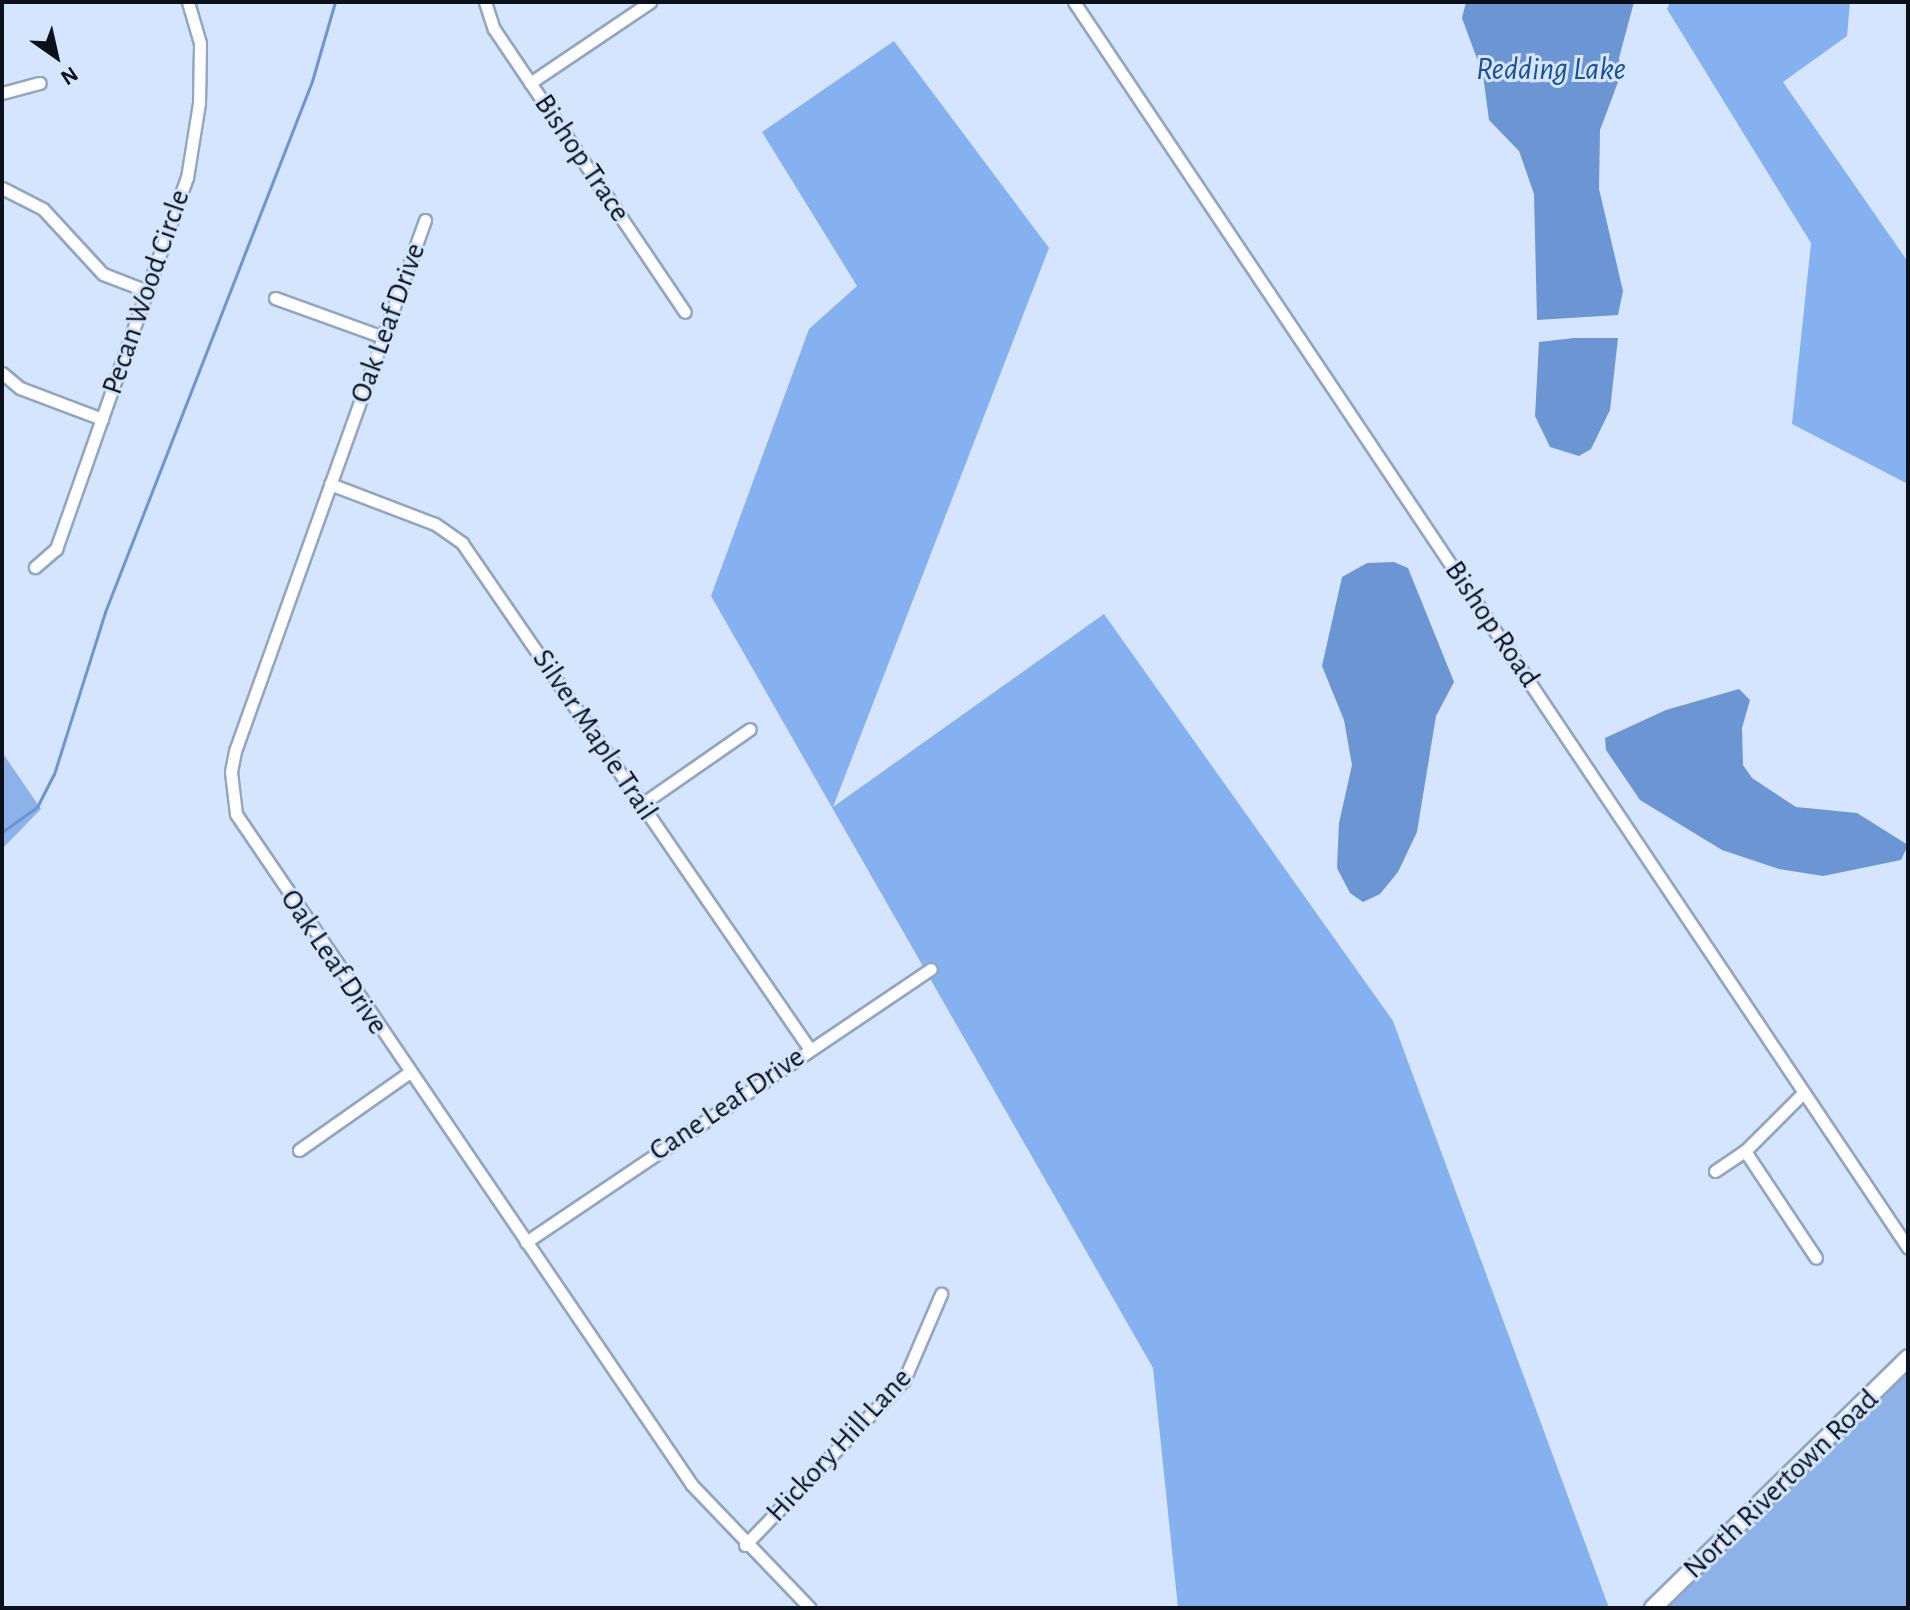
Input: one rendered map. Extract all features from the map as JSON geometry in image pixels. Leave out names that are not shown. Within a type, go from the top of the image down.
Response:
[{"type":"street","name":"Pecan Wood Circle","points":[[35,567],[56,549],[187,178],[199,103],[200,43],[188,2]]},
{"type":"street","name":"Bishop Trace","points":[[485,2],[494,29],[685,312]]},
{"type":"street","points":[[530,83],[650,2]]},
{"type":"street","name":"Bishop Road","points":[[1074,2],[1908,1248]]},
{"type":"street","points":[[2,93],[40,83]]},
{"type":"street","points":[[2,188],[43,209],[103,274],[147,291]]},
{"type":"street","name":"Oak Leaf Drive","points":[[425,220],[235,751],[231,794],[245,832],[692,1485],[745,1545],[810,1608]]},
{"type":"street","points":[[275,298],[383,337]]},
{"type":"street","points":[[2,373],[20,388],[102,419]]},
{"type":"street","name":"Silver Maple Trail","points":[[330,484],[435,524],[462,543],[809,1048]]},
{"type":"street","points":[[642,804],[750,729]]},
{"type":"street","name":"Cane Leaf Drive","points":[[526,1242],[809,1048],[931,969]]},
{"type":"street","points":[[299,1150],[410,1072]]},
{"type":"street","points":[[1715,1171],[1745,1151],[1804,1092]]},
{"type":"street","points":[[1745,1151],[1816,1258]]},
{"type":"street","name":"Hickory Hill Lane","points":[[745,1545],[904,1380],[941,1294]]},
{"type":"street","name":"North Rivertown Road","points":[[1653,1608],[1908,1358]]},
{"type":"shaded area","points":[[1670,2],[1850,2],[1847,36],[1783,82],[1908,262],[1908,484],[1792,424],[1811,243],[1667,9]]},
{"type":"shaded area","points":[[894,41],[1049,248],[833,807],[1104,614],[1393,1021],[1609,1608],[1178,1608],[1153,1368],[711,596],[809,329],[857,286],[762,132]]},
{"type":"shaded area","points":[[2,752],[41,809],[2,849]]},
{"type":"shaded area","points":[[1908,1361],[1908,1608],[1643,1608],[1785,1488]]},
{"type":"water","name":"Redding Lake","points":[[1466,2],[1634,2],[1619,58],[1621,74],[1600,130],[1599,189],[1623,291],[1618,315],[1537,320],[1534,194],[1519,151],[1489,120],[1483,75],[1462,18]]},
{"type":"water","points":[[1618,338],[1610,410],[1591,449],[1579,456],[1550,447],[1535,416],[1539,342]]},
{"type":"water","points":[[1394,562],[1408,568],[1454,682],[1436,716],[1417,832],[1398,872],[1380,894],[1363,902],[1350,893],[1337,868],[1339,823],[1352,765],[1344,720],[1322,666],[1342,577],[1367,563]]},
{"type":"water","points":[[1739,689],[1750,700],[1742,728],[1743,765],[1752,778],[1796,807],[1857,813],[1908,845],[1901,860],[1823,876],[1779,869],[1722,850],[1640,800],[1606,750],[1605,738],[1666,710]]},
{"type":"waterway","points":[[2,832],[37,807],[54,774],[105,612],[312,81],[335,2]]}]
